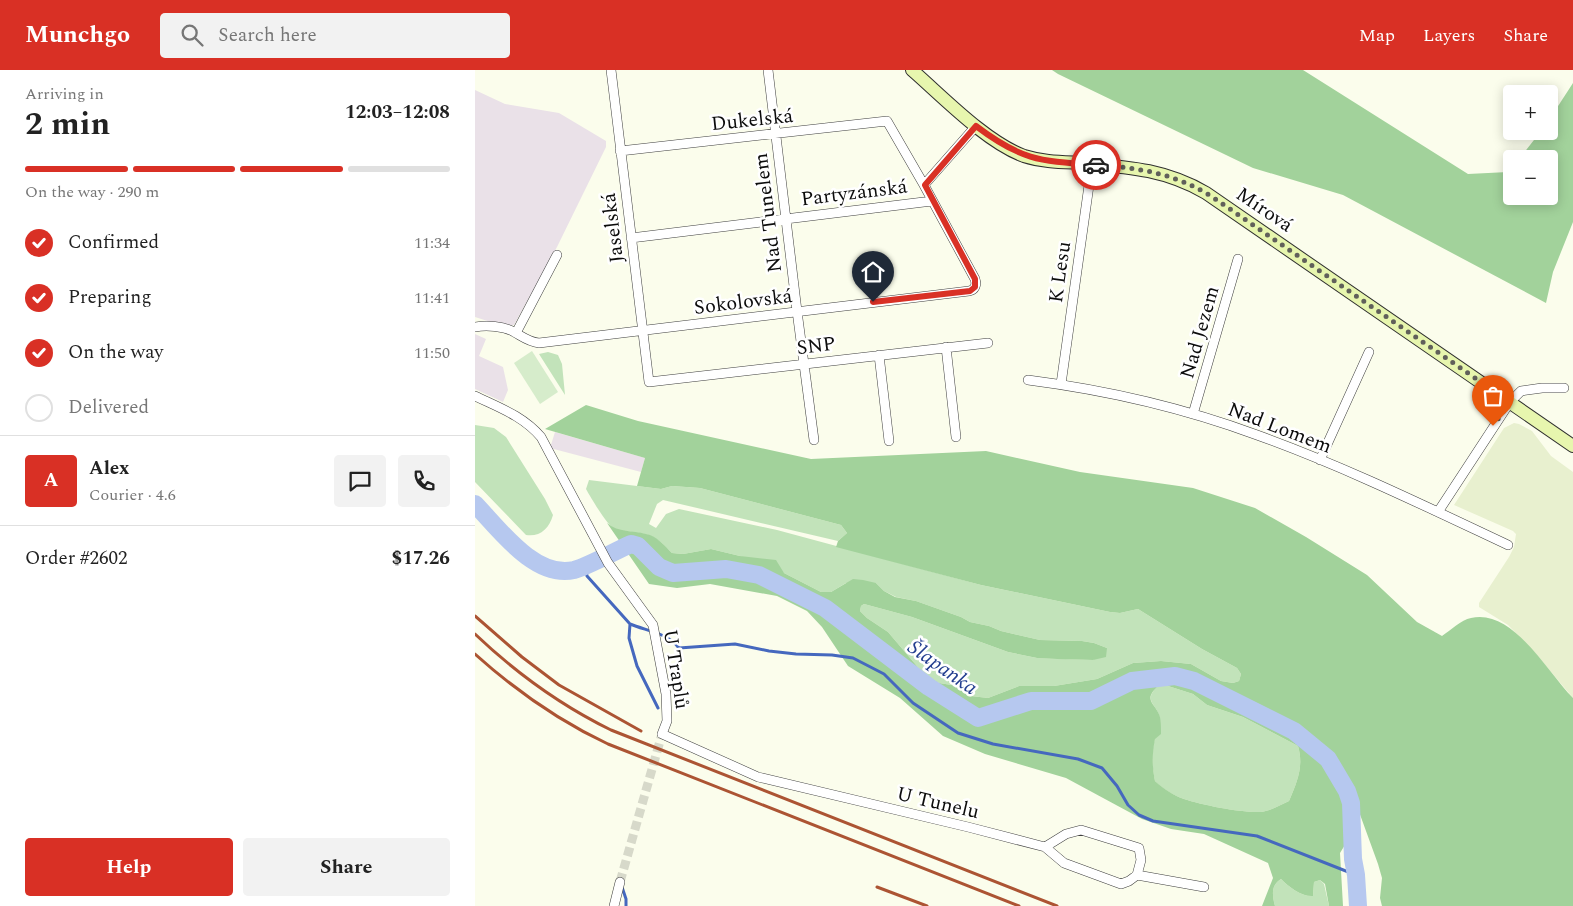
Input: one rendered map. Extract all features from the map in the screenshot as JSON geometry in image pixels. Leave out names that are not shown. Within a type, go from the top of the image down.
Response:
[{"type":"street","name":"Jaselská","points":[[611,70],[649,382]]},
{"type":"street","name":"Nad Tunelem","points":[[768,70],[814,440]]},
{"type":"street","name":"Mírová","points":[[912,70],[976,126],[1003,146],[1024,155],[1043,160],[1153,171],[1179,179],[1201,190],[1254,224],[1573,446]]},
{"type":"street","name":"Dukelská","points":[[620,151],[887,121],[925,185]]},
{"type":"street","points":[[932,201],[925,185],[976,126]]},
{"type":"street","name":"K Lesu","points":[[1061,384],[1092,164]]},
{"type":"street","name":"Partyzánská","points":[[631,238],[932,201]]},
{"type":"street","name":"Sokolovská","points":[[475,327],[506,328],[529,342],[539,343],[970,291],[975,287],[975,279],[932,201]]},
{"type":"street","points":[[515,332],[557,255]]},
{"type":"street","name":"Nad Jezem","points":[[1193,414],[1238,259]]},
{"type":"street","name":"SNP","points":[[649,382],[988,343]]},
{"type":"street","points":[[946,347],[956,437]]},
{"type":"street","points":[[1320,460],[1369,352]]},
{"type":"street","points":[[879,355],[889,441]]},
{"type":"street","name":"Nad Lomem","points":[[1028,380],[1126,396],[1193,414],[1257,435],[1320,460],[1507,545]]},
{"type":"street","points":[[1438,512],[1510,402],[1521,391],[1542,388],[1564,388]]},
{"type":"street","name":"U Traplů","points":[[475,396],[515,415],[531,426],[541,438],[608,563],[653,625],[666,694],[667,721],[662,734]]},
{"type":"street","name":"U Tunelu","points":[[662,734],[758,778],[968,826],[1045,848],[1064,863],[1121,884],[1137,875],[1204,886]]},
{"type":"street","points":[[1045,848],[1066,834],[1081,830],[1139,848],[1141,860],[1137,875]]},
{"type":"street","points":[[614,906],[621,882]]},
{"type":"shaded area","points":[[475,90],[505,104],[559,113],[606,141],[606,147],[557,247],[514,325],[500,325],[475,317]]},
{"type":"shaded area","points":[[475,334],[486,339],[479,356],[503,367],[508,390],[503,402],[475,389]]},
{"type":"shaded area","points":[[555,432],[645,458],[641,472],[550,448]]},
{"type":"green space","points":[[1052,70],[1303,70],[1468,174],[1503,172],[1503,205],[1558,205],[1558,150],[1526,150],[1534,140],[1558,140],[1558,106],[1573,83],[1573,222],[1553,272],[1546,303],[1343,195],[1253,168]]},
{"type":"green space","points":[[532,351],[558,392],[540,404],[514,363]]},
{"type":"green space","points":[[548,352],[558,355],[562,364],[565,395],[539,354]]},
{"type":"green space","points":[[586,405],[638,421],[811,459],[986,451],[1080,472],[1193,488],[1255,508],[1367,575],[1417,622],[1442,636],[1460,623],[1471,618],[1486,618],[1501,623],[1515,632],[1528,645],[1573,698],[1573,906],[1382,906],[1380,898],[1382,878],[1346,776],[1339,793],[1347,809],[1351,835],[1340,853],[1343,906],[1329,906],[1325,884],[1320,880],[1314,882],[1313,896],[1309,896],[1300,893],[1281,879],[1275,884],[1273,891],[1275,906],[1262,906],[1273,878],[1268,863],[1204,834],[1171,829],[1142,819],[1066,778],[985,754],[943,736],[900,698],[848,666],[822,627],[807,611],[777,596],[710,584],[677,588],[649,584],[607,523],[621,530],[650,535],[672,553],[683,554],[711,549],[740,556],[776,560],[784,573],[821,592],[831,592],[853,579],[863,580],[876,583],[884,591],[895,597],[916,601],[970,622],[1001,631],[1040,640],[1082,641],[1107,648],[1106,657],[1093,660],[1037,658],[1008,652],[912,617],[864,604],[861,606],[860,611],[888,632],[922,672],[939,683],[958,686],[971,696],[988,698],[1019,686],[1054,686],[1097,679],[1133,663],[1161,661],[1191,664],[1221,681],[1233,683],[1239,681],[1241,674],[1237,668],[1202,649],[1138,609],[1120,613],[1110,612],[981,585],[836,547],[838,541],[847,533],[841,525],[700,488],[672,486],[661,489],[637,486],[645,458],[545,429]],"holes":[[[1165,685],[1193,694],[1207,705],[1243,717],[1298,746],[1300,768],[1289,801],[1261,812],[1233,810],[1184,799],[1169,792],[1155,781],[1153,750],[1155,739],[1161,734],[1161,726],[1158,712],[1151,702],[1151,695],[1158,686]]]},
{"type":"green space","points":[[1514,423],[1532,431],[1551,456],[1573,472],[1573,698],[1536,654],[1508,625],[1479,607],[1479,603],[1509,557],[1514,547],[1516,534],[1454,505],[1504,428]]},
{"type":"green space","points":[[475,425],[494,428],[506,437],[545,499],[553,515],[549,524],[540,533],[526,535],[475,482]]},
{"type":"green space","points":[[589,480],[661,489],[672,486],[700,488],[841,525],[847,533],[838,541],[663,500],[657,504],[649,524],[656,528],[666,514],[679,509],[777,530],[981,585],[1110,612],[1120,613],[1138,609],[1202,649],[1237,668],[1241,674],[1239,681],[1233,683],[1221,681],[1191,664],[1161,661],[1133,663],[1097,679],[1054,686],[1019,686],[988,698],[971,696],[958,686],[939,683],[922,672],[888,632],[860,611],[861,606],[864,604],[912,617],[1008,652],[1037,658],[1093,660],[1107,648],[1082,641],[1040,640],[1001,631],[970,622],[916,601],[896,597],[884,591],[876,583],[846,583],[831,592],[821,592],[784,573],[740,556],[711,549],[683,554],[672,553],[658,540],[650,536],[613,528],[600,512],[586,489]]},
{"type":"green space","points":[[1165,685],[1193,694],[1207,705],[1243,717],[1298,746],[1300,768],[1289,801],[1261,812],[1233,810],[1184,799],[1168,792],[1158,784],[1155,781],[1152,755],[1160,720],[1157,710],[1152,703],[1151,696],[1158,686]]},
{"type":"green space","points":[[1281,879],[1300,893],[1309,896],[1313,896],[1314,882],[1320,880],[1324,884],[1329,906],[1275,906],[1273,891],[1275,884]]},
{"type":"waterway","name":"Šlapanka","points":[[475,504],[519,550],[545,567],[560,571],[580,568],[631,544],[638,546],[659,567],[673,573],[726,569],[759,575],[825,608],[929,687],[978,718],[1031,701],[1091,701],[1132,681],[1175,676],[1194,681],[1294,731],[1328,759],[1347,791],[1351,803],[1353,859],[1358,906]]},
{"type":"waterway","points":[[585,565],[587,576],[630,624],[629,638],[637,666],[658,708]]},
{"type":"waterway","points":[[630,624],[657,633],[669,639],[679,648],[735,644],[769,651],[853,658],[884,674],[913,703],[958,733],[993,744],[1078,759],[1102,768],[1117,786],[1128,805],[1139,815],[1153,821],[1257,836],[1356,875]]},
{"type":"waterway","points":[[622,887],[626,906]]},
{"type":"tunnel","points":[[620,882],[662,734]]},
{"type":"railway","points":[[475,616],[522,657],[559,685],[641,731]]},
{"type":"railway","points":[[475,634],[506,662],[539,687],[574,710],[611,730],[1057,906]]},
{"type":"railway","points":[[475,654],[538,704],[608,744],[1019,906]]},
{"type":"railway","points":[[877,887],[927,906]]},
{"type":"way so far","points":[[1096,165],[1143,169],[1174,177],[1196,187],[1254,224],[1510,402],[1493,426]]},
{"type":"route","points":[[873,302],[970,291],[975,287],[975,279],[925,185],[976,126],[1003,146],[1028,157],[1052,162],[1096,165]]}]
